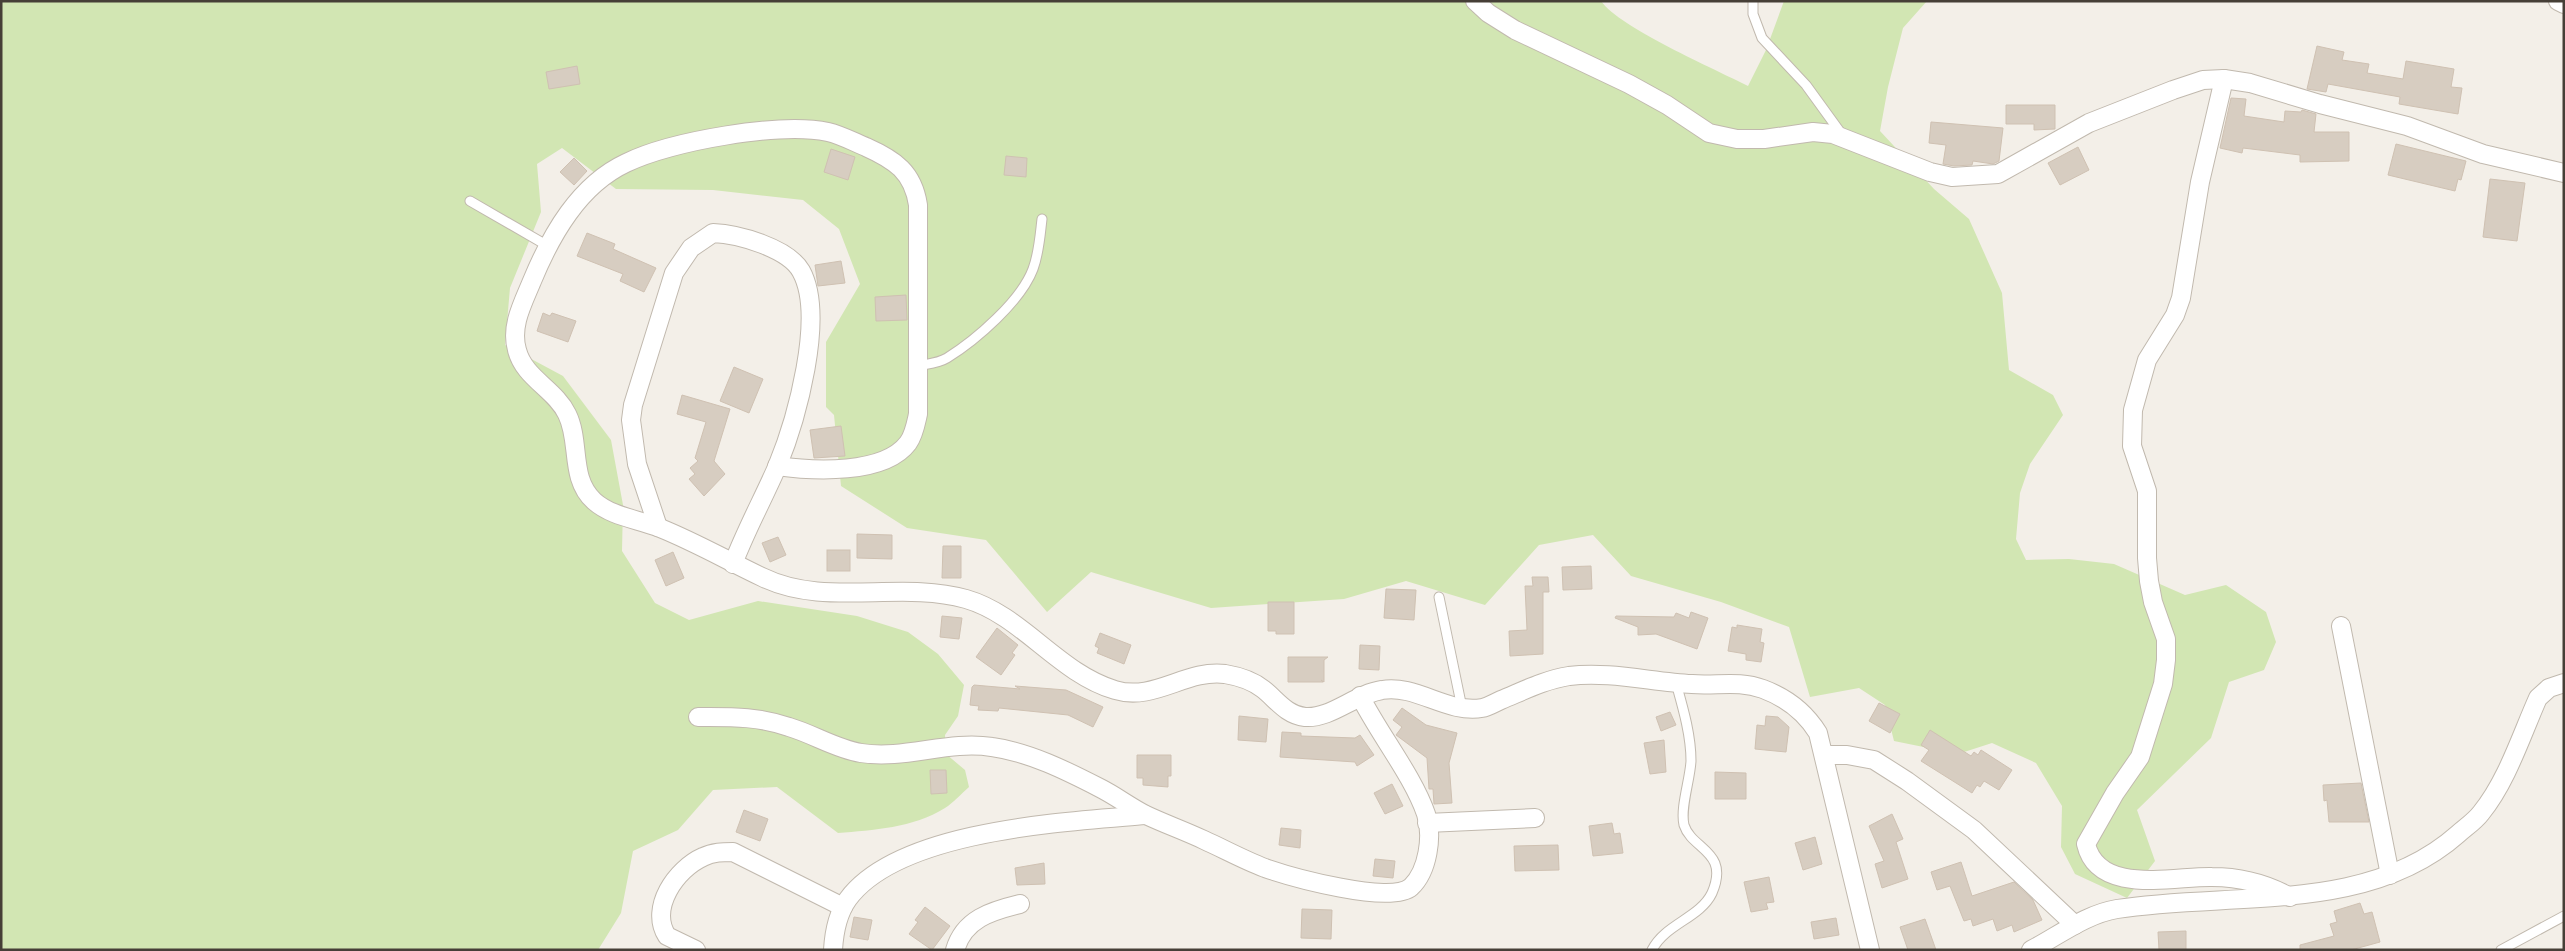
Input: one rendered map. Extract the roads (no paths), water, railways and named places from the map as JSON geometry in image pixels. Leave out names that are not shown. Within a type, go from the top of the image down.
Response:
[{"type":"street","points":[[1475,1],[1488,14],[1515,30],[1644,92],[1709,133],[1737,139],[1764,139],[1813,132],[1833,134],[1930,172],[1952,177],[1998,174],[2089,123],[2203,80],[2224,79],[2250,83],[2320,104],[2407,126],[2483,154],[2564,173]]},
{"type":"street","points":[[2558,1],[2564,4]]},
{"type":"street","points":[[2224,79],[2200,182],[2181,298],[2175,315],[2147,360],[2133,410],[2132,446],[2146,491],[2146,558],[2149,581],[2153,602],[2166,639],[2163,684],[2140,757],[2115,793],[2086,844],[2095,863],[2124,879],[2138,881],[2214,877],[2270,886],[2290,897]]},
{"type":"street","points":[[777,466],[805,470],[854,467],[887,460],[898,453],[909,442],[918,414],[918,222],[915,190],[904,170],[898,164],[877,152],[830,132],[800,129],[711,139],[660,151],[626,163],[607,174],[585,194],[561,222],[548,246],[514,328],[518,355],[528,371],[561,404],[568,414],[572,427],[579,474],[586,492],[598,505],[616,514],[658,527],[776,584],[794,589],[901,592],[964,599],[995,611],[1093,680],[1118,691],[1141,692],[1169,687],[1188,676],[1227,675],[1260,686],[1280,705],[1297,716],[1308,717],[1321,715],[1377,690],[1398,688],[1462,708],[1482,708],[1541,683],[1570,676],[1595,675],[1698,685],[1738,682],[1762,689],[1791,703],[1810,719],[1818,733],[1870,950]]},
{"type":"street","points":[[658,527],[637,464],[631,420],[633,405],[674,273],[691,248],[713,232],[748,239],[772,249],[800,269],[806,282],[811,302],[809,348],[800,395],[777,466],[748,526],[733,564]]},
{"type":"street","points":[[2341,626],[2390,875]]},
{"type":"street","points":[[2031,950],[2075,925],[2115,910],[2212,900],[2290,897],[2390,875],[2419,862],[2446,844],[2480,814],[2496,792],[2538,698],[2549,688],[2564,683]]},
{"type":"street","points":[[698,717],[754,717],[790,727],[845,749],[862,753],[911,752],[968,746],[990,746],[1014,751],[1100,788],[1146,815],[1265,868],[1334,886],[1394,894],[1408,890],[1418,880],[1425,864],[1428,842],[1427,823],[1419,797],[1374,723],[1360,696]]},
{"type":"street","points":[[1824,755],[1847,755],[1874,760],[1907,781],[1974,830],[2075,925]]},
{"type":"street","points":[[833,950],[843,907],[855,890],[869,879],[929,848],[1021,827],[1146,815]]},
{"type":"street","points":[[1427,823],[1535,818]]},
{"type":"street","points":[[696,950],[667,936],[659,918],[662,902],[670,888],[685,868],[703,856],[719,852],[734,852],[843,907]]},
{"type":"street","points":[[954,950],[966,928],[976,919],[1020,904]]},
{"type":"lane","points":[[1753,1],[1755,20],[1762,38],[1806,85],[1845,138]]},
{"type":"lane","points":[[470,201],[548,246]]},
{"type":"lane","points":[[918,366],[946,359],[999,316],[1016,296],[1033,271],[1040,240],[1042,220]]},
{"type":"lane","points":[[1439,597],[1462,708]]},
{"type":"lane","points":[[1652,950],[1665,933],[1708,901],[1715,881],[1716,867],[1712,856],[1690,836],[1684,821],[1690,762],[1690,741],[1676,683]]},
{"type":"lane","points":[[2501,950],[2564,916]]}]
